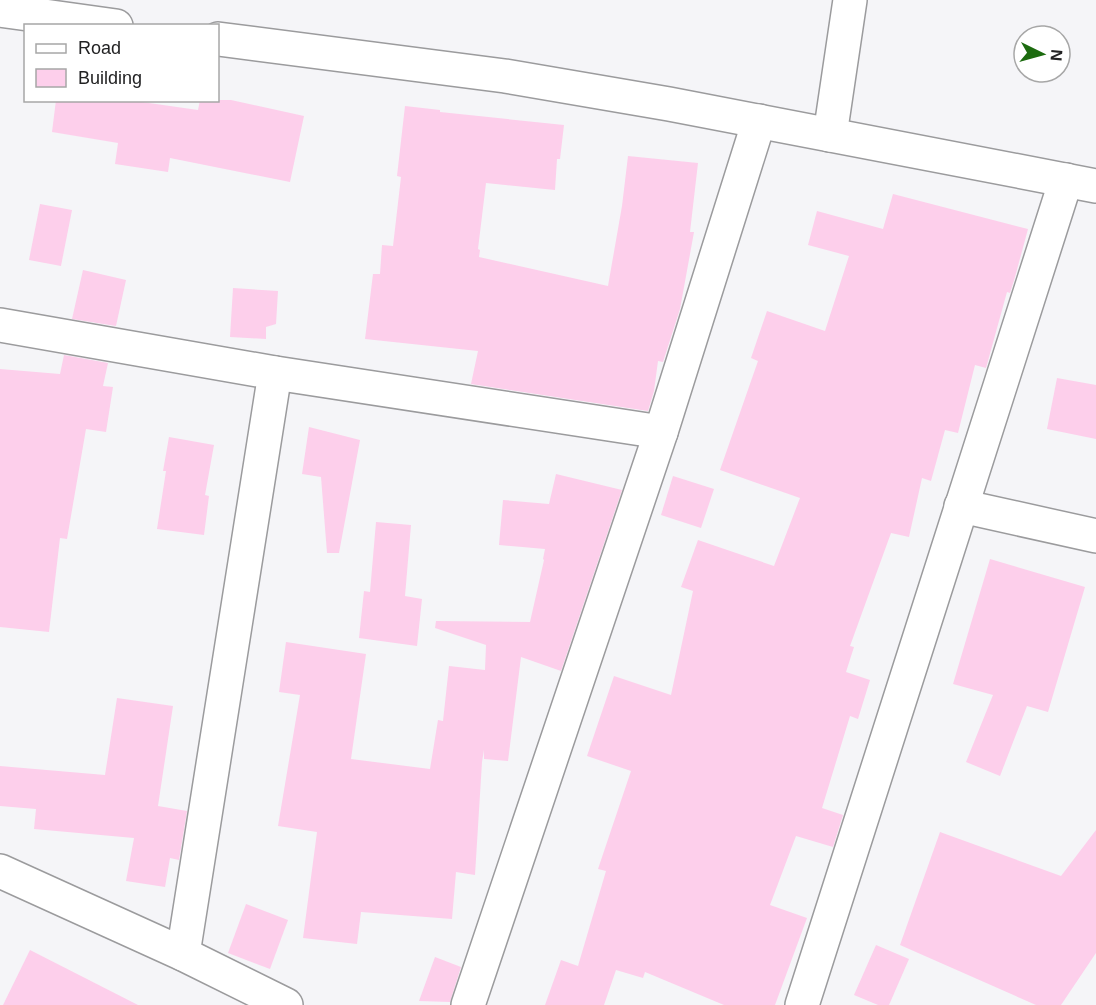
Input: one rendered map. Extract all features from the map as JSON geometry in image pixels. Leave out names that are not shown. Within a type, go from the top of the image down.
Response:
[{"type":"street","points":[[830,135],[850,0]]},
{"type":"street","points":[[0,10],[102,24]]},
{"type":"street","points":[[219,39],[505,76],[759,121],[1081,183],[961,506],[802,1005]]},
{"type":"street","points":[[468,1005],[661,432],[759,121]]},
{"type":"street","points":[[0,325],[275,373],[661,432]]},
{"type":"street","points":[[183,954],[275,373]]},
{"type":"street","points":[[961,506],[1096,536]]},
{"type":"street","points":[[0,871],[183,954],[286,1005]]},
{"type":"building","points":[[231,100],[304,116],[290,182],[170,158],[168,172],[115,164],[118,143],[52,132],[56,102],[142,102],[198,110],[200,102]]},
{"type":"building","points":[[405,106],[440,110],[440,112],[564,125],[560,159],[557,159],[555,190],[486,183],[479,257],[608,286],[628,156],[698,163],[690,232],[694,232],[680,309],[663,362],[658,361],[654,391],[648,411],[471,384],[478,351],[365,339],[373,274],[380,274],[382,245],[393,246],[401,177],[397,176]]},
{"type":"building","points":[[893,194],[1028,229],[1010,293],[1007,292],[986,368],[975,365],[958,433],[945,430],[931,481],[922,478],[909,537],[891,533],[850,646],[854,647],[846,672],[870,680],[858,719],[850,716],[822,808],[843,815],[833,847],[796,836],[770,905],[807,918],[775,1005],[724,1005],[645,972],[643,978],[616,970],[604,1005],[545,1005],[561,960],[578,966],[606,871],[598,869],[631,771],[587,756],[614,676],[671,695],[693,591],[681,587],[698,540],[774,566],[800,498],[720,470],[758,361],[751,358],[767,311],[825,331],[849,256],[808,245],[817,211],[883,229]]},
{"type":"building","points":[[40,204],[72,210],[61,266],[29,260]]},
{"type":"building","points":[[83,270],[126,280],[116,326],[72,319]]},
{"type":"building","points":[[233,288],[278,291],[276,324],[266,327],[266,339],[230,337]]},
{"type":"building","points":[[64,355],[108,363],[103,386],[113,387],[106,432],[86,429],[67,539],[60,538],[49,632],[0,627],[0,369],[60,374]]},
{"type":"building","points":[[1057,378],[1096,385],[1096,439],[1047,429]]},
{"type":"building","points":[[309,427],[360,440],[339,553],[327,553],[321,477],[302,474]]},
{"type":"building","points":[[169,437],[214,445],[205,495],[209,496],[204,535],[157,529]]},
{"type":"building","points":[[556,474],[622,490],[561,671],[521,657],[508,761],[484,759],[484,750],[475,875],[456,872],[452,919],[361,912],[357,944],[303,938],[317,832],[278,826],[300,695],[279,692],[286,642],[366,654],[351,759],[430,769],[438,720],[443,721],[449,666],[485,670],[486,645],[435,628],[436,621],[530,622],[545,549],[499,545],[503,500],[549,504]]},
{"type":"building","points":[[673,476],[714,489],[701,528],[661,515]]},
{"type":"building","points":[[376,522],[411,525],[405,596],[422,599],[417,646],[359,638],[364,591],[370,592]]},
{"type":"building","points":[[990,559],[1085,587],[1048,712],[1027,706],[1000,776],[966,762],[993,695],[953,684]]},
{"type":"building","points":[[117,698],[173,706],[158,806],[187,811],[179,860],[170,858],[165,887],[126,881],[134,838],[34,829],[36,809],[0,806],[0,766],[105,775]]},
{"type":"building","points":[[1096,830],[1096,953],[1061,1005],[1036,1005],[900,945],[940,832],[1061,876]]},
{"type":"building","points":[[246,904],[288,920],[270,969],[228,953]]},
{"type":"building","points":[[876,945],[909,959],[889,1005],[878,1005],[854,995]]},
{"type":"building","points":[[30,950],[138,1005],[3,1005]]},
{"type":"building","points":[[435,957],[461,967],[450,1002],[419,1001]]}]
